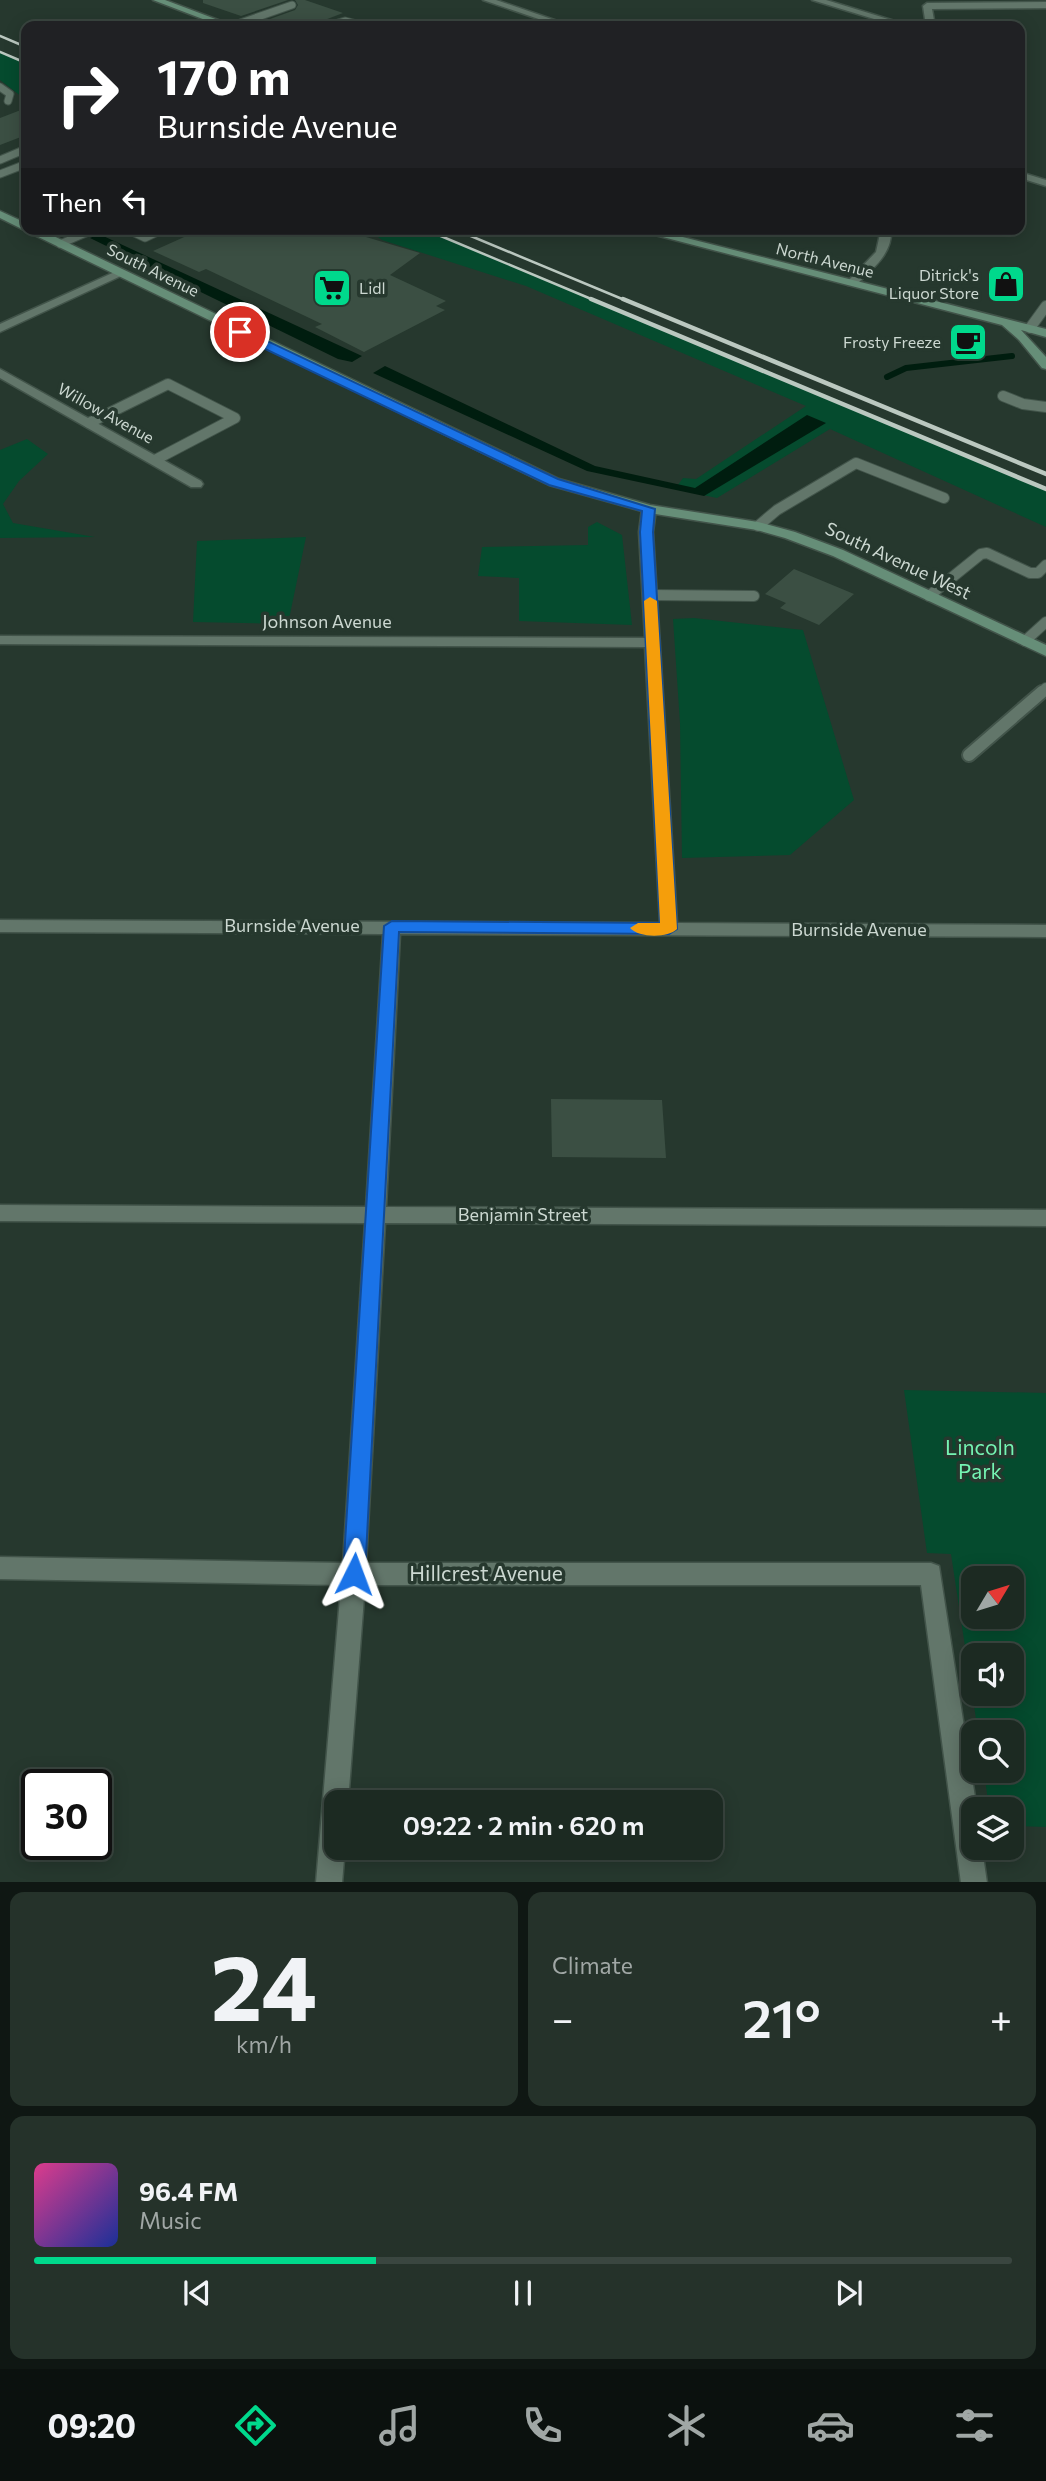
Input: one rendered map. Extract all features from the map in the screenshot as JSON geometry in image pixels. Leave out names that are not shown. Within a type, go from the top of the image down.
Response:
[{"type":"main road","points":[[158,0],[216,21]]},
{"type":"main road","name":"South Avenue","points":[[0,214],[21,224]]},
{"type":"main road","name":"South Avenue","points":[[42,235],[554,482],[649,509],[729,521]]},
{"type":"main road","name":"North Avenue","points":[[661,235],[1046,333]]},
{"type":"main road","points":[[995,318],[1023,338],[1046,365]]},
{"type":"main road","name":"South Avenue West","points":[[729,521],[758,526],[838,553],[1046,651]]},
{"type":"street","points":[[487,0],[552,21]]},
{"type":"street","points":[[816,0],[889,21]]},
{"type":"street","points":[[930,21],[927,6],[1046,5]]},
{"type":"street","points":[[1025,177],[1046,183]]},
{"type":"street","points":[[852,283],[883,249],[888,235]]},
{"type":"street","points":[[0,328],[119,274]]},
{"type":"street","name":"Willow Avenue","points":[[0,373],[196,484]]},
{"type":"street","points":[[649,509],[646,532],[669,929]]},
{"type":"street","name":"Johnson Avenue","points":[[0,640],[653,643]]},
{"type":"street","name":"Burnside Avenue","points":[[0,926],[1046,931]]},
{"type":"street","points":[[329,1882],[354,1574],[373,1213],[392,926]]},
{"type":"street","name":"Benjamin Street","points":[[0,1213],[1046,1218]]},
{"type":"street","name":"Hillcrest Avenue","points":[[0,1568],[354,1574],[931,1574],[974,1882]]},
{"type":"lane","points":[[245,21],[292,5]]},
{"type":"lane","points":[[0,87],[10,94],[8,102]]},
{"type":"lane","points":[[0,160],[21,151]]},
{"type":"lane","points":[[0,174],[21,166]]},
{"type":"lane","points":[[60,244],[82,235]]},
{"type":"lane","points":[[1030,328],[1046,306]]},
{"type":"lane","points":[[89,424],[169,384],[235,418],[155,460]]},
{"type":"lane","points":[[1003,396],[1023,404],[1046,407]]},
{"type":"lane","points":[[758,526],[777,510],[856,463],[944,498]]},
{"type":"lane","points":[[929,596],[981,554],[987,553],[1030,573],[1038,573],[1046,565]]},
{"type":"lane","points":[[650,595],[754,596]]},
{"type":"lane","points":[[1025,641],[1046,622]]},
{"type":"lane","points":[[969,755],[1046,688]]},
{"type":"green space","points":[[0,52],[21,61],[21,96],[0,80]]},
{"type":"green space","points":[[376,235],[437,235],[1046,489],[1046,527],[830,429],[717,498],[675,489],[683,478],[696,479],[806,406],[526,286],[382,240]]},
{"type":"green space","points":[[27,439],[48,454],[19,481],[3,504],[13,523],[95,537],[0,538],[0,450]]},
{"type":"green space","points":[[597,522],[622,535],[632,625],[519,621],[519,578],[478,576],[482,547],[588,545],[588,527]]},
{"type":"green space","points":[[306,537],[288,624],[193,622],[197,541]]},
{"type":"green space","points":[[694,618],[803,630],[854,800],[790,855],[682,858],[680,723],[673,619]]},
{"type":"green space","name":"Lincoln Park","points":[[904,1390],[1046,1393],[1046,1827],[1024,1826],[1024,1797],[987,1797],[986,1783],[1024,1783],[1024,1720],[976,1720],[974,1706],[1024,1706],[1024,1643],[964,1643],[962,1629],[1024,1629],[1024,1566],[961,1566],[961,1620],[951,1554],[927,1553]]},
{"type":"shaded area","points":[[101,235],[362,356],[352,362],[338,359],[90,238]]},
{"type":"shaded area","points":[[385,366],[595,466],[695,488],[807,415],[826,423],[704,496],[587,471],[373,373]]},
{"type":"building","points":[[203,0],[288,0],[241,16],[203,3]]},
{"type":"building","points":[[295,0],[305,0],[343,13],[322,21],[265,21],[295,10],[298,5]]},
{"type":"building","points":[[21,110],[21,137],[0,145],[0,118]]},
{"type":"building","name":"Lidl","points":[[189,235],[359,235],[420,253],[390,275],[446,301],[436,306],[445,310],[364,352],[315,327],[322,324],[206,269],[199,272],[153,251]]},
{"type":"building","points":[[794,569],[854,594],[819,625],[780,608],[786,603],[765,594]]},
{"type":"building","points":[[551,1099],[662,1100],[666,1158],[552,1157]]},
{"type":"waterway","points":[[887,377],[906,368],[1012,356]]},
{"type":"railway","points":[[0,36],[21,45]]},
{"type":"railway","points":[[0,52],[21,61]]},
{"type":"railway","points":[[438,235],[596,301]]},
{"type":"railway","points":[[468,235],[627,301]]},
{"type":"railway","points":[[591,299],[1046,489]]},
{"type":"railway","points":[[623,299],[1046,474]]},
{"type":"slow traffic","points":[[638,928],[669,929],[650,601]]},
{"type":"place","name":"Ditrick's Liquor Store","points":[[1006,284]]},
{"type":"place","name":"Lidl","points":[[332,288]]},
{"type":"place","name":"Frosty Freeze","points":[[968,342]]},
{"type":"route","points":[[240,332],[554,482],[649,509],[646,532],[669,929],[392,926],[373,1213],[354,1574]]}]
